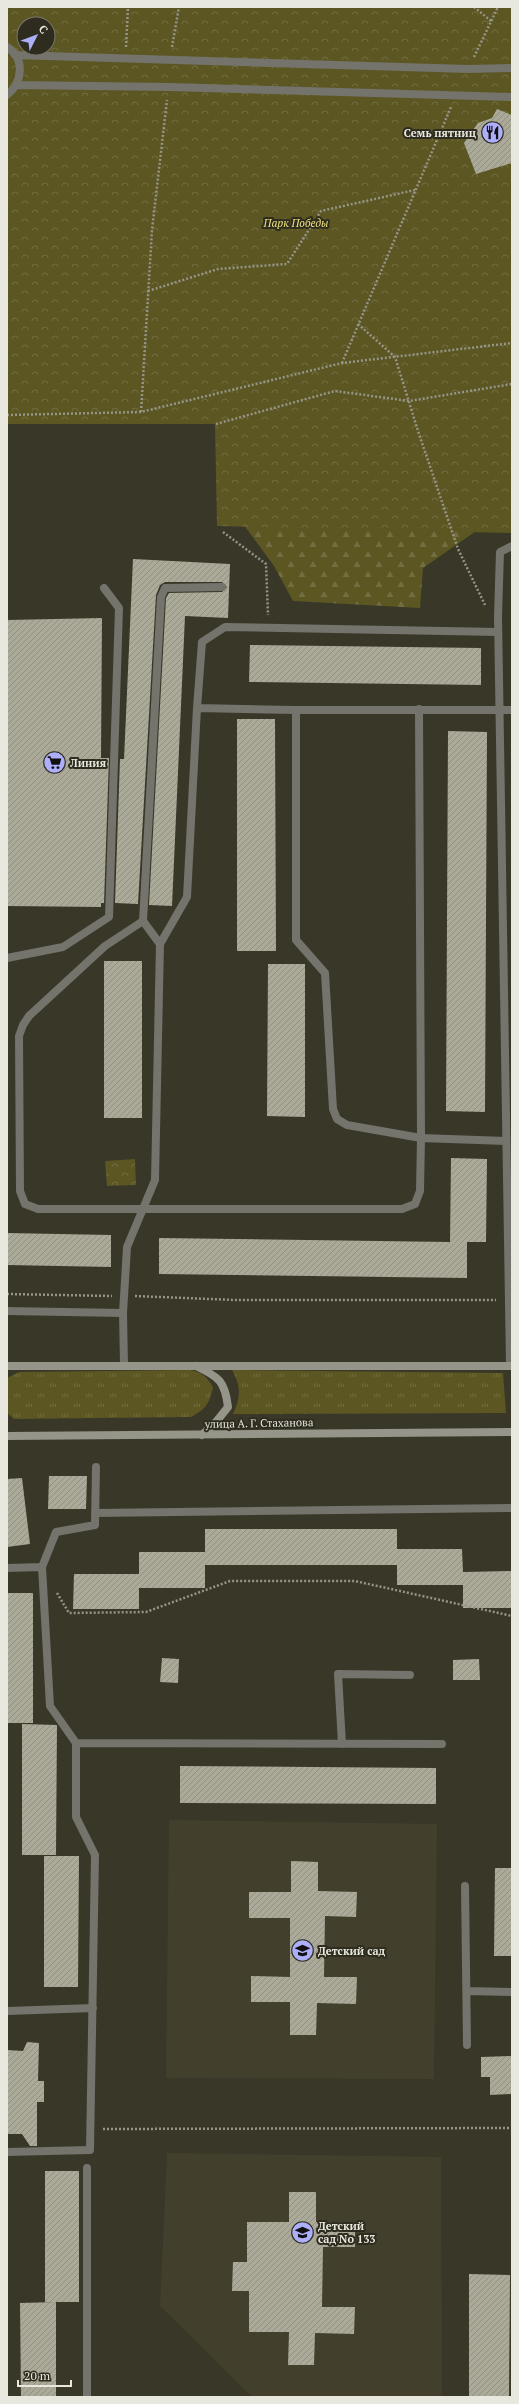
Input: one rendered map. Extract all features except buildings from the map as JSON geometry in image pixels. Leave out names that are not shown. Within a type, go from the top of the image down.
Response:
[{"type":"main road","points":[[192,1365],[215,1375],[226,1389],[228,1407],[216,1422],[202,1435]]},
{"type":"main road","points":[[7,1366],[511,1366]]},
{"type":"main road","points":[[7,1370],[17,1366]]},
{"type":"main road","points":[[7,1431],[18,1436]]},
{"type":"main road","name":"улица А. Г. Стаханова","points":[[7,1436],[512,1432]]},
{"type":"street","points":[[7,47],[15,55],[19,64],[20,73],[16,85],[7,95]]},
{"type":"street","points":[[15,55],[468,69],[512,68]]},
{"type":"street","points":[[16,85],[169,86],[455,97],[512,97]]},
{"type":"street","points":[[511,1366],[508,1300],[510,1192],[506,1142],[498,632],[500,552],[512,546]]},
{"type":"street","points":[[160,944],[143,921],[161,597],[165,588],[222,587]]},
{"type":"street","points":[[7,958],[63,947],[109,917],[119,608],[104,588]]},
{"type":"street","points":[[124,1365],[123,1313],[127,1247],[155,1180],[160,944],[187,897],[202,642],[225,627],[498,632]]},
{"type":"street","points":[[198,708],[296,710],[512,710]]},
{"type":"street","points":[[143,921],[105,946],[29,1016],[19,1036],[20,1191],[25,1204],[38,1210],[143,1208],[409,1208],[419,1198],[420,1191],[419,709]]},
{"type":"street","points":[[296,710],[296,940],[325,973],[334,1114],[337,1119],[346,1125],[421,1138],[506,1142]]},
{"type":"street","points":[[7,1311],[123,1313]]},
{"type":"street","points":[[7,2152],[90,2150],[95,1855],[76,1816],[76,1743],[50,1706],[42,1567],[56,1532],[94,1525],[96,1466]]},
{"type":"street","points":[[95,1513],[512,1508]]},
{"type":"street","points":[[7,1568],[42,1567]]},
{"type":"street","points":[[342,1744],[338,1674],[410,1675]]},
{"type":"street","points":[[76,1743],[442,1744]]},
{"type":"street","points":[[465,1886],[468,1991],[467,2045]]},
{"type":"street","points":[[468,1991],[512,1992]]},
{"type":"street","points":[[7,2011],[92,2008]]},
{"type":"street","points":[[87,2168],[87,2397]]},
{"type":"path","points":[[125,58],[128,7]]},
{"type":"path","points":[[170,59],[179,7]]},
{"type":"path","points":[[474,7],[491,21]]},
{"type":"path","points":[[468,69],[498,7]]},
{"type":"path","points":[[141,412],[152,230],[169,86]]},
{"type":"path","points":[[342,363],[455,97]]},
{"type":"path","points":[[148,291],[218,269],[287,264],[321,211],[415,190]]},
{"type":"path","points":[[358,324],[395,357],[418,431],[458,549],[488,612]]},
{"type":"path","points":[[7,415],[141,412],[342,363],[512,343]]},
{"type":"path","points":[[216,424],[334,391],[409,401],[512,384]]},
{"type":"path","points":[[223,532],[266,564],[268,628]]},
{"type":"path","points":[[7,1294],[235,1300],[508,1300]]},
{"type":"path","points":[[54,1587],[69,1613],[146,1612],[230,1581],[355,1581],[512,1616]]},
{"type":"path","points":[[90,2129],[512,2128]]},
{"type":"shaded area","name":"Детский сад","points":[[169,1820],[437,1824],[434,2079],[166,2078]]},
{"type":"shaded area","name":"Детский сад No 133","points":[[167,2153],[441,2157],[442,2397],[252,2397],[160,2306]]},
{"type":"green space","name":"Парк Победы","points":[[7,7],[512,7],[512,533],[217,526],[215,424],[7,424]]},
{"type":"green space","points":[[512,506],[423,568],[420,608],[293,601],[274,566],[232,509]]},
{"type":"green space","points":[[135,1159],[136,1185],[107,1186],[105,1161]]},
{"type":"green space","points":[[190,1370],[198,1372],[204,1376],[209,1380],[213,1387],[206,1405],[200,1412],[191,1417],[14,1419],[7,1413],[7,1378],[19,1372]]},
{"type":"green space","points":[[232,1370],[503,1373],[506,1413],[233,1414],[239,1397],[239,1392],[237,1381]]},
{"type":"place","name":"Семь пятниц","points":[[492,133]]},
{"type":"place","name":"Линия","points":[[54,763]]},
{"type":"place","name":"Детский сад","points":[[302,1951]]},
{"type":"place","name":"Детский сад No 133","points":[[302,2232]]}]
